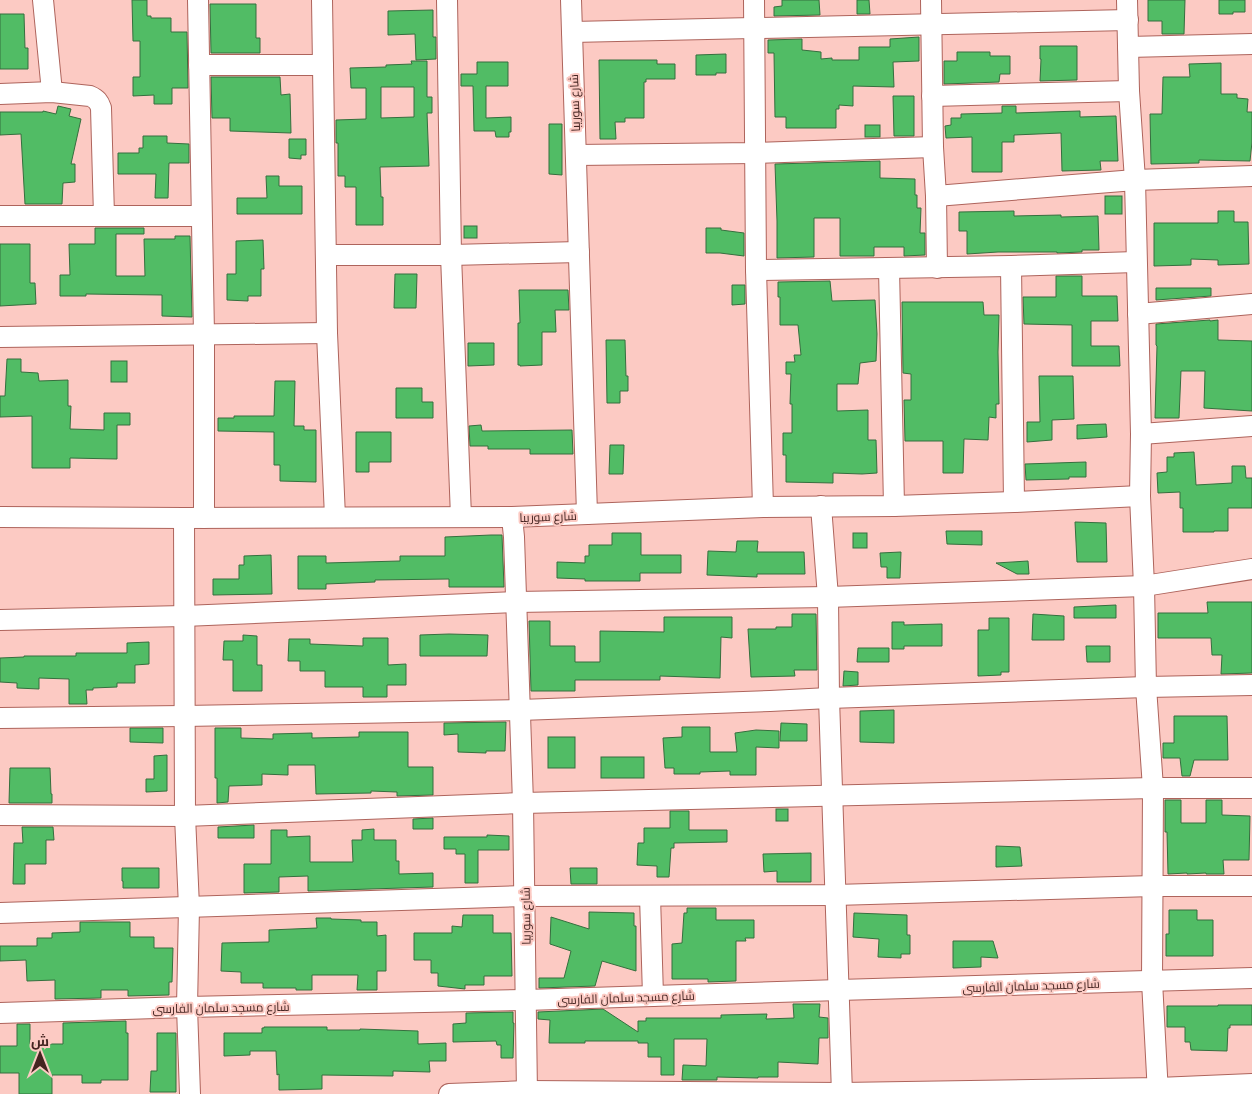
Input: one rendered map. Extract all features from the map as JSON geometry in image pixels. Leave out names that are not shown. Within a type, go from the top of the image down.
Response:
[{"type":"street","points":[[43,0],[52,92]]},
{"type":"street","points":[[198,0],[204,334],[204,518]]},
{"type":"street","points":[[322,0],[327,333],[335,517]]},
{"type":"street","points":[[447,0],[451,255],[461,517]]},
{"type":"street","name":"شارع سوريبا","points":[[527,1092],[523,803],[512,517],[587,514],[571,0]]},
{"type":"street","points":[[754,0],[756,270],[763,507]]},
{"type":"street","points":[[931,0],[937,268]]},
{"type":"street","points":[[1127,0],[1129,91],[1136,180],[1136,262],[1141,434],[1140,496],[1146,687],[1153,788],[1154,886],[1152,981],[1158,1091]]},
{"type":"street","points":[[572,32],[1128,20]]},
{"type":"street","points":[[1128,48],[1252,44]]},
{"type":"street","points":[[199,65],[323,65]]},
{"type":"street","points":[[932,96],[1129,91]]},
{"type":"street","points":[[0,94],[52,92],[96,98],[101,108],[104,216]]},
{"type":"street","points":[[576,155],[755,153],[933,147]]},
{"type":"street","points":[[936,196],[1136,180],[1252,176]]},
{"type":"street","points":[[0,216],[202,216]]},
{"type":"street","points":[[326,255],[579,252]]},
{"type":"street","points":[[756,270],[937,268],[1136,262]]},
{"type":"street","points":[[1011,266],[1014,502]]},
{"type":"street","points":[[889,268],[894,506]]},
{"type":"street","points":[[1138,314],[1252,304]]},
{"type":"street","points":[[0,337],[327,333]]},
{"type":"street","points":[[1141,434],[1252,426]]},
{"type":"street","points":[[587,514],[763,507],[894,506],[1140,496]]},
{"type":"street","points":[[821,506],[828,597],[829,698],[842,1094]]},
{"type":"street","points":[[0,517],[512,517]]},
{"type":"street","points":[[184,518],[184,816],[189,907],[187,1007],[190,1094]]},
{"type":"street","points":[[0,620],[184,616],[516,602],[828,597],[1144,586],[1252,570]]},
{"type":"street","points":[[0,718],[520,710],[1146,687],[1252,685]]},
{"type":"street","points":[[0,815],[184,816],[523,803],[1153,788],[1252,788]]},
{"type":"street","points":[[0,913],[524,896],[835,895],[1154,886],[1252,886]]},
{"type":"street","points":[[650,896],[653,996]]},
{"type":"street","name":"شارع مسجد سلمان الفارسى","points":[[0,1013],[526,1000],[1252,978]]},
{"type":"street","points":[[450,1094],[527,1092],[842,1094],[1158,1091],[1252,1084]]},
{"type":"building","points":[[132,0],[147,0],[147,16],[151,16],[151,18],[171,18],[171,32],[187,32],[188,88],[172,88],[172,104],[154,104],[154,95],[133,96],[133,77],[140,77],[140,41],[133,41]]},
{"type":"building","points":[[782,0],[819,0],[820,15],[774,16],[774,7],[782,6]]},
{"type":"building","points":[[857,0],[869,0],[870,14],[857,14]]},
{"type":"building","points":[[1148,0],[1185,0],[1184,34],[1162,34],[1162,21],[1148,21]]},
{"type":"building","points":[[1219,0],[1245,0],[1245,12],[1219,14]]},
{"type":"building","points":[[210,4],[256,4],[256,38],[260,38],[260,53],[211,53]]},
{"type":"building","points":[[433,10],[433,37],[436,37],[436,59],[416,60],[415,34],[388,35],[388,11]]},
{"type":"building","points":[[0,14],[24,14],[25,48],[28,48],[28,69],[0,69]]},
{"type":"building","points":[[919,37],[919,61],[893,62],[894,87],[853,86],[853,106],[839,105],[839,109],[836,109],[836,128],[786,128],[786,117],[775,117],[774,53],[768,53],[768,40],[802,39],[802,50],[821,52],[821,59],[859,60],[859,47],[890,47],[890,39]]},
{"type":"building","points":[[1040,46],[1077,46],[1077,80],[1040,81]]},
{"type":"building","points":[[957,52],[990,52],[990,56],[1010,56],[1010,74],[1000,74],[999,82],[944,84],[944,61],[957,61]]},
{"type":"building","points":[[726,54],[726,73],[696,75],[696,55]]},
{"type":"building","points":[[599,60],[657,60],[657,64],[675,64],[675,79],[646,79],[646,82],[644,82],[644,118],[625,118],[625,122],[615,122],[616,139],[600,139]]},
{"type":"building","points":[[411,61],[427,61],[427,97],[432,97],[432,113],[427,113],[429,166],[380,167],[383,225],[356,225],[356,187],[345,187],[345,176],[338,176],[338,143],[336,143],[336,120],[366,119],[366,88],[351,88],[350,68],[412,64]],"holes":[[[381,87],[414,87],[414,117],[381,118]]]},
{"type":"building","points":[[477,62],[508,62],[508,86],[486,86],[486,118],[511,117],[509,137],[496,137],[495,131],[474,131],[473,86],[461,86],[461,74],[477,74]]},
{"type":"building","points":[[1221,63],[1221,94],[1237,94],[1237,98],[1248,99],[1247,112],[1252,112],[1250,161],[1199,160],[1199,163],[1151,164],[1150,114],[1162,114],[1163,77],[1190,77],[1189,64]]},
{"type":"building","points":[[211,77],[280,77],[281,95],[290,94],[291,133],[230,131],[230,118],[212,118]]},
{"type":"building","points":[[893,96],[914,96],[914,136],[894,136]]},
{"type":"building","points":[[58,106],[71,109],[69,116],[81,119],[71,164],[75,164],[75,182],[63,183],[62,204],[25,204],[21,134],[0,135],[0,112],[43,111],[56,114]]},
{"type":"building","points":[[1002,106],[1016,106],[1016,113],[1080,111],[1080,117],[1116,116],[1118,161],[1100,161],[1101,170],[1062,171],[1061,133],[1014,135],[1014,142],[1002,142],[1002,172],[972,172],[972,137],[946,138],[945,126],[951,125],[951,118],[961,118],[961,114],[1002,113]]},
{"type":"building","points":[[549,124],[562,124],[562,175],[549,174]]},
{"type":"building","points":[[865,125],[880,125],[880,137],[865,137]]},
{"type":"building","points":[[143,136],[167,136],[167,143],[189,144],[189,163],[169,163],[168,198],[155,198],[156,174],[118,174],[118,153],[139,153],[139,148],[143,148]]},
{"type":"building","points":[[289,139],[306,139],[306,155],[301,155],[301,159],[289,158]]},
{"type":"building","points":[[880,161],[880,178],[915,179],[917,208],[921,208],[920,233],[925,233],[925,255],[904,256],[904,247],[874,247],[874,256],[840,256],[840,218],[814,218],[814,257],[777,258],[775,164]]},
{"type":"building","points":[[266,176],[279,176],[279,186],[302,186],[302,214],[237,214],[237,198],[267,198]]},
{"type":"building","points":[[1105,196],[1122,196],[1122,214],[1105,214]]},
{"type":"building","points":[[1014,211],[1014,216],[1098,216],[1099,250],[1057,253],[998,252],[967,254],[967,231],[959,231],[959,212]]},
{"type":"building","points":[[1218,211],[1234,211],[1234,222],[1248,222],[1249,264],[1218,265],[1218,260],[1191,259],[1191,265],[1154,266],[1154,223],[1218,223]]},
{"type":"building","points":[[464,226],[477,226],[477,238],[464,238]]},
{"type":"building","points":[[95,228],[144,228],[144,234],[116,234],[116,276],[145,276],[144,239],[175,239],[175,236],[190,236],[192,317],[162,316],[162,295],[86,294],[86,296],[60,296],[60,275],[70,275],[69,244],[95,244]]},
{"type":"building","points":[[706,228],[721,228],[721,230],[744,233],[744,256],[706,253]]},
{"type":"building","points":[[263,240],[264,269],[261,269],[261,296],[248,296],[248,301],[227,300],[227,274],[236,274],[236,241]]},
{"type":"building","points":[[0,244],[30,244],[30,283],[35,283],[36,304],[0,306]]},
{"type":"building","points":[[395,274],[417,274],[416,308],[394,308]]},
{"type":"building","points":[[1056,276],[1082,276],[1082,296],[1117,296],[1118,321],[1091,321],[1091,346],[1119,346],[1120,366],[1072,366],[1072,325],[1024,324],[1023,297],[1056,297]]},
{"type":"building","points":[[830,281],[832,301],[875,300],[876,361],[860,363],[858,384],[837,384],[837,411],[868,410],[868,440],[876,440],[877,473],[833,473],[833,483],[786,482],[786,455],[783,455],[783,433],[792,433],[792,404],[790,404],[791,374],[786,374],[786,362],[795,362],[794,355],[801,355],[798,325],[780,325],[778,282]]},
{"type":"building","points":[[732,285],[745,285],[745,304],[732,305]]},
{"type":"building","points":[[1156,288],[1211,288],[1211,296],[1156,300]]},
{"type":"building","points":[[519,290],[568,290],[569,310],[555,310],[556,332],[542,332],[542,365],[518,365]]},
{"type":"building","points":[[902,302],[983,302],[984,315],[999,315],[999,404],[996,404],[996,418],[989,417],[988,440],[964,439],[963,473],[943,473],[943,441],[905,441],[904,400],[911,400],[911,374],[903,373]]},
{"type":"building","points":[[1218,320],[1218,340],[1252,341],[1252,411],[1204,408],[1205,371],[1181,371],[1179,418],[1155,418],[1156,324]]},
{"type":"building","points":[[606,340],[625,340],[628,391],[620,391],[620,403],[607,403]]},
{"type":"building","points":[[468,343],[494,343],[494,365],[468,366]]},
{"type":"building","points":[[7,359],[21,359],[21,372],[38,373],[39,381],[68,380],[68,406],[71,406],[70,429],[104,430],[104,413],[130,413],[130,425],[117,425],[117,459],[70,458],[70,468],[32,468],[32,416],[0,417],[0,396],[5,396]]},
{"type":"building","points":[[111,361],[127,361],[127,382],[111,382]]},
{"type":"building","points":[[1039,376],[1073,376],[1074,419],[1052,420],[1052,440],[1027,442],[1027,422],[1040,422]]},
{"type":"building","points":[[275,381],[295,381],[294,426],[304,426],[304,430],[316,430],[316,482],[280,481],[280,465],[274,465],[274,432],[218,431],[218,418],[274,416]]},
{"type":"building","points":[[396,388],[422,388],[422,402],[433,402],[433,418],[396,418]]},
{"type":"building","points":[[1106,424],[1107,437],[1077,439],[1077,425]]},
{"type":"building","points":[[481,425],[482,431],[572,430],[573,454],[530,454],[530,449],[488,449],[488,446],[470,446],[469,426]]},
{"type":"building","points":[[356,432],[391,432],[391,462],[369,462],[369,472],[356,472]]},
{"type":"building","points":[[610,445],[624,445],[623,474],[609,474]]},
{"type":"building","points":[[1194,452],[1196,485],[1232,483],[1232,466],[1245,466],[1246,478],[1252,478],[1252,508],[1228,508],[1228,531],[1183,532],[1183,508],[1180,508],[1180,492],[1158,493],[1157,473],[1167,472],[1167,457],[1174,457],[1174,453]]},
{"type":"building","points":[[1086,462],[1086,477],[1026,480],[1025,464]]},
{"type":"building","points":[[1075,522],[1106,523],[1107,562],[1077,562]]},
{"type":"building","points":[[946,531],[982,531],[982,545],[947,544]]},
{"type":"building","points":[[612,533],[641,533],[641,555],[681,555],[681,573],[640,573],[640,581],[585,581],[585,579],[557,578],[557,562],[585,563],[585,556],[589,556],[589,545],[612,545]]},
{"type":"building","points":[[853,533],[867,533],[867,548],[853,548]]},
{"type":"building","points":[[502,535],[504,587],[449,587],[449,579],[375,580],[375,582],[326,584],[326,589],[298,589],[298,556],[326,556],[326,563],[400,561],[400,556],[445,556],[445,537]]},
{"type":"building","points":[[737,541],[758,541],[757,552],[804,552],[805,574],[757,574],[757,577],[707,575],[708,551],[736,552]]},
{"type":"building","points":[[901,552],[900,578],[887,578],[887,567],[881,567],[880,553]]},
{"type":"building","points":[[271,555],[272,594],[213,595],[213,579],[239,579],[239,565],[244,565],[244,556]]},
{"type":"building","points":[[1028,561],[1029,574],[1017,574],[996,563]]},
{"type":"building","points":[[1207,602],[1252,602],[1252,673],[1221,674],[1222,655],[1212,655],[1211,638],[1158,638],[1158,613],[1208,613]]},
{"type":"building","points":[[1116,605],[1116,618],[1074,618],[1074,607]]},
{"type":"building","points":[[792,614],[816,614],[817,670],[794,670],[795,676],[751,677],[748,629],[792,627]]},
{"type":"building","points":[[1033,614],[1064,616],[1064,640],[1032,640]]},
{"type":"building","points":[[664,617],[732,617],[732,638],[721,637],[720,678],[660,676],[660,680],[575,680],[575,691],[531,691],[529,621],[550,621],[550,646],[575,646],[575,662],[600,662],[600,631],[664,632]]},
{"type":"building","points":[[989,618],[1009,618],[1009,672],[1001,672],[1001,675],[978,676],[978,630],[989,630]]},
{"type":"building","points":[[892,622],[904,622],[904,625],[942,624],[942,646],[904,646],[904,649],[892,649]]},
{"type":"building","points":[[243,635],[257,636],[257,665],[262,665],[262,691],[233,691],[233,660],[223,660],[224,641],[243,641]]},
{"type":"building","points":[[420,635],[488,635],[487,656],[420,656]]},
{"type":"building","points":[[363,638],[388,638],[388,665],[406,664],[406,685],[387,685],[387,697],[363,697],[363,687],[325,687],[325,671],[300,671],[300,661],[288,661],[289,639],[310,639],[310,644],[363,646]]},
{"type":"building","points":[[149,642],[149,664],[135,665],[135,683],[117,683],[117,687],[86,690],[87,704],[69,704],[69,679],[39,678],[39,689],[17,688],[17,683],[0,682],[0,658],[76,656],[76,653],[127,653],[127,643]]},
{"type":"building","points":[[1086,646],[1110,646],[1110,662],[1087,662]]},
{"type":"building","points":[[858,648],[889,648],[889,662],[857,662]]},
{"type":"building","points":[[844,671],[858,672],[858,685],[843,686]]},
{"type":"building","points":[[894,710],[894,743],[860,742],[860,711]]},
{"type":"building","points":[[1174,716],[1227,716],[1228,760],[1194,760],[1190,776],[1182,776],[1180,758],[1163,758],[1163,743],[1174,743]]},
{"type":"building","points":[[506,722],[505,751],[486,751],[486,753],[458,752],[458,734],[444,735],[444,723]]},
{"type":"building","points":[[781,723],[807,724],[807,741],[780,741]]},
{"type":"building","points":[[682,727],[710,727],[710,752],[737,752],[735,733],[756,730],[779,731],[779,748],[756,747],[756,775],[730,775],[730,771],[674,774],[674,768],[665,768],[663,738],[682,737]]},
{"type":"building","points":[[130,728],[163,728],[163,743],[130,742]]},
{"type":"building","points":[[215,728],[241,728],[241,738],[273,739],[273,734],[312,733],[312,738],[359,737],[359,732],[408,732],[408,767],[433,767],[433,795],[397,796],[397,792],[371,791],[371,793],[316,794],[315,765],[288,765],[288,775],[262,774],[262,785],[229,786],[228,802],[217,803]]},
{"type":"building","points":[[548,737],[575,737],[575,768],[548,768]]},
{"type":"building","points":[[167,755],[167,791],[146,792],[146,779],[154,779],[154,756]]},
{"type":"building","points":[[601,757],[644,757],[644,778],[601,778]]},
{"type":"building","points":[[10,768],[50,768],[52,803],[9,803]]},
{"type":"building","points":[[1165,800],[1181,800],[1181,823],[1206,823],[1206,800],[1222,800],[1222,815],[1250,816],[1249,860],[1223,860],[1224,874],[1168,874]]},
{"type":"building","points":[[776,809],[788,809],[788,821],[776,821]]},
{"type":"building","points":[[670,811],[689,811],[689,830],[727,830],[727,842],[674,843],[674,848],[671,848],[669,877],[657,877],[657,866],[637,865],[638,843],[644,843],[644,828],[670,828]]},
{"type":"building","points":[[433,818],[433,829],[413,829],[413,819]]},
{"type":"building","points":[[254,825],[254,838],[218,838],[218,827]]},
{"type":"building","points":[[22,827],[53,827],[54,840],[46,840],[46,864],[25,864],[25,884],[13,884],[14,843],[23,843]]},
{"type":"building","points":[[374,829],[374,840],[396,840],[396,861],[399,861],[399,874],[433,873],[433,887],[308,891],[308,876],[279,877],[279,892],[244,893],[244,864],[271,864],[271,830],[287,830],[287,837],[310,836],[310,862],[353,862],[352,840],[362,840],[362,830]]},
{"type":"building","points":[[487,835],[509,836],[509,850],[478,850],[478,883],[465,883],[465,854],[456,854],[456,849],[444,849],[444,837],[487,837]]},
{"type":"building","points":[[996,846],[1020,847],[1022,866],[996,867]]},
{"type":"building","points":[[811,853],[811,882],[777,882],[777,871],[764,872],[763,854]]},
{"type":"building","points":[[122,868],[159,868],[159,888],[123,888]]},
{"type":"building","points":[[570,868],[597,868],[597,884],[571,884]]},
{"type":"building","points":[[687,908],[716,908],[716,920],[754,920],[754,938],[745,938],[746,941],[736,941],[736,981],[708,982],[708,979],[672,979],[672,944],[682,943],[684,913],[687,913]]},
{"type":"building","points":[[1169,910],[1197,910],[1197,920],[1213,920],[1213,956],[1166,956],[1166,934],[1169,934]]},
{"type":"building","points":[[589,912],[634,913],[634,926],[636,926],[636,971],[602,961],[595,986],[539,988],[539,978],[564,978],[571,951],[550,944],[551,917],[589,929]]},
{"type":"building","points":[[854,913],[907,915],[907,935],[910,935],[910,954],[901,954],[901,958],[878,957],[879,939],[853,937]]},
{"type":"building","points":[[463,915],[493,915],[493,933],[511,933],[512,976],[484,976],[484,985],[465,985],[465,989],[438,986],[438,973],[431,973],[431,960],[414,960],[414,933],[452,933],[452,926],[462,927]]},
{"type":"building","points":[[316,918],[377,922],[377,936],[386,935],[386,971],[377,971],[377,990],[357,990],[358,975],[312,975],[312,990],[296,990],[296,988],[263,988],[263,983],[241,983],[241,972],[221,971],[222,943],[269,942],[269,930],[317,928]]},
{"type":"building","points":[[80,922],[130,922],[130,937],[154,937],[154,948],[173,948],[172,982],[169,982],[169,995],[128,996],[128,990],[101,990],[101,998],[55,999],[55,980],[27,981],[26,960],[0,961],[0,946],[37,946],[37,938],[52,938],[52,933],[80,932]]},
{"type":"building","points":[[953,941],[993,941],[998,958],[981,957],[981,967],[953,968]]},
{"type":"building","points":[[793,1004],[820,1004],[819,1017],[828,1018],[828,1038],[819,1038],[818,1064],[778,1062],[778,1077],[717,1077],[717,1080],[682,1080],[683,1065],[706,1066],[707,1039],[674,1039],[674,1075],[661,1075],[661,1057],[648,1057],[648,1043],[638,1043],[638,1041],[585,1041],[585,1043],[549,1043],[550,1020],[538,1019],[538,1012],[603,1009],[638,1032],[638,1021],[646,1021],[646,1018],[721,1018],[721,1015],[767,1014],[766,1019],[794,1018]]},
{"type":"building","points":[[1252,1005],[1252,1025],[1230,1025],[1230,1028],[1228,1028],[1227,1051],[1191,1050],[1190,1042],[1185,1042],[1185,1027],[1167,1027],[1167,1006]]},
{"type":"building","points":[[513,1012],[513,1058],[501,1058],[501,1045],[497,1045],[496,1041],[453,1042],[453,1024],[466,1023],[466,1013]]},
{"type":"building","points":[[126,1021],[126,1033],[128,1033],[128,1080],[101,1080],[101,1083],[82,1083],[82,1075],[52,1075],[52,1094],[19,1094],[19,1073],[0,1073],[0,1046],[17,1046],[17,1024],[30,1024],[30,1044],[63,1044],[63,1023]]},
{"type":"building","points":[[327,1027],[327,1030],[418,1031],[418,1044],[446,1043],[446,1061],[429,1061],[430,1072],[393,1071],[393,1076],[322,1075],[322,1089],[279,1090],[276,1051],[250,1051],[250,1055],[224,1056],[224,1033],[262,1033],[262,1028]]},
{"type":"building","points":[[157,1033],[176,1033],[176,1092],[150,1092],[151,1071],[157,1071]]}]
